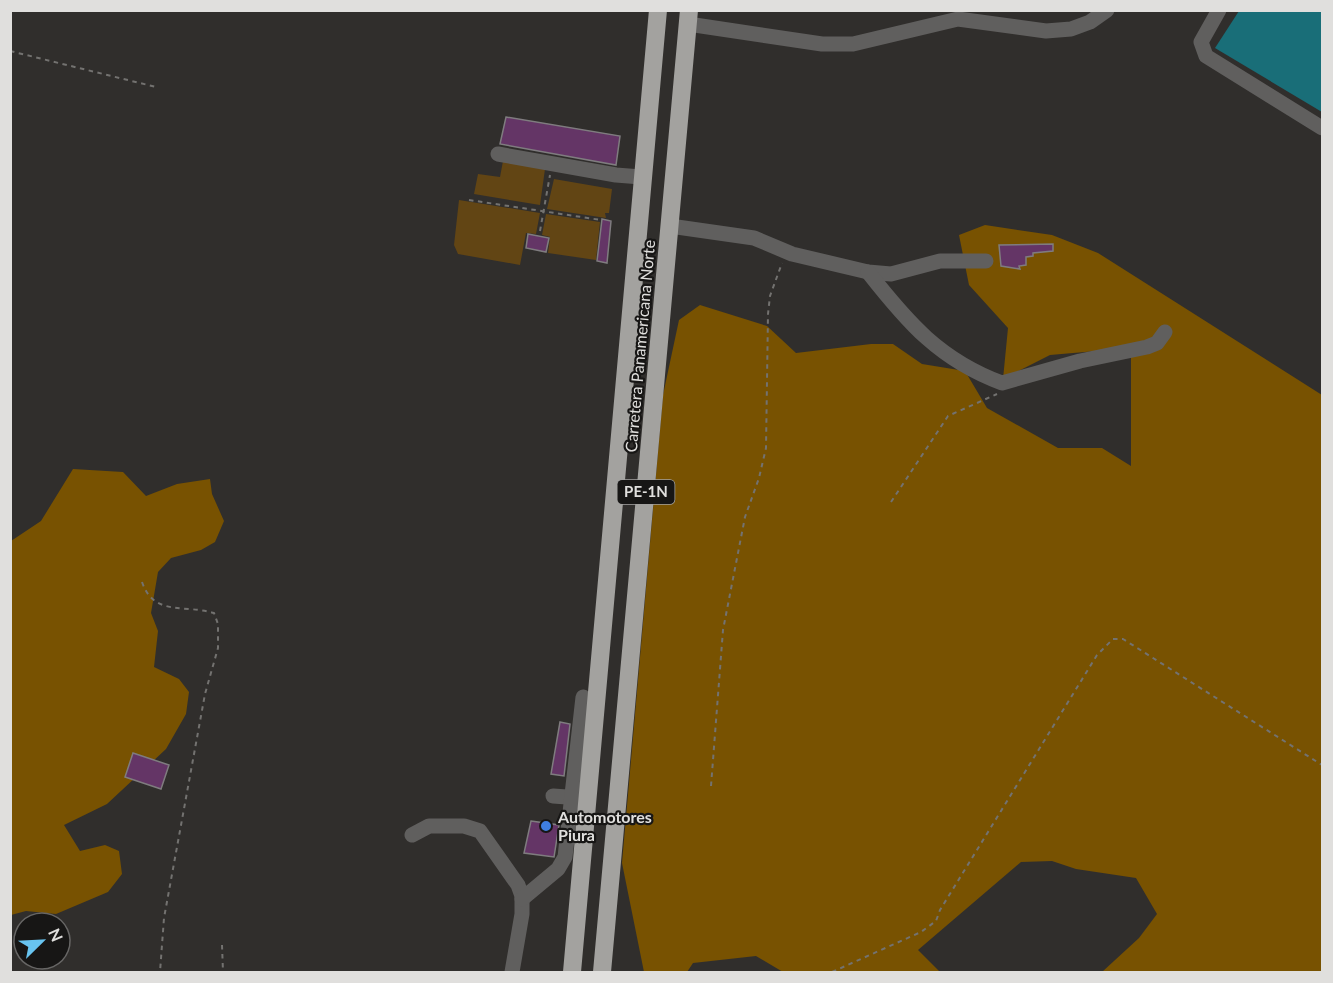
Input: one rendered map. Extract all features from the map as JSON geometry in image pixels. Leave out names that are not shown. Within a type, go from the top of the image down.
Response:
[{"type":"highway","name":"Carretera Panamericana Norte","points":[[572,972],[580,798],[658,10]]},
{"type":"highway","name":"Carretera Panamericana Norte","points":[[602,972],[688,17]]},
{"type":"lane","points":[[688,17],[822,44],[853,44],[958,19],[1046,31],[1071,29],[1090,22],[1107,10]]},
{"type":"lane","points":[[1219,10],[1201,42],[1206,56],[1323,128]]},
{"type":"lane","points":[[498,154],[616,175],[641,177]]},
{"type":"lane","points":[[670,226],[754,238],[787,252],[868,272],[891,274],[940,261],[986,261]]},
{"type":"lane","points":[[868,272],[903,316],[927,341],[950,358],[1002,383],[1080,361],[1147,347],[1157,343],[1165,332]]},
{"type":"lane","points":[[522,899],[558,869],[565,857],[580,798],[583,697]]},
{"type":"lane","points":[[553,796],[580,798]]},
{"type":"lane","points":[[412,835],[429,826],[464,826],[477,829],[518,885],[522,899],[512,972]]},
{"type":"path","points":[[10,51],[156,87]]},
{"type":"path","points":[[540,231],[552,164]]},
{"type":"path","points":[[469,200],[601,220]]},
{"type":"path","points":[[711,786],[723,630],[745,517],[759,478],[766,448],[769,305],[787,252]]},
{"type":"path","points":[[891,502],[948,416],[996,395],[1002,383]]},
{"type":"path","points":[[142,582],[147,595],[164,607],[201,609],[214,613],[219,635],[219,648],[204,694],[166,907],[160,972]]},
{"type":"path","points":[[832,972],[921,932],[936,921],[940,910],[1097,655],[1113,639],[1123,639],[1323,765]]},
{"type":"path","points":[[222,945],[222,972]]},
{"type":"path","points":[[709,972],[735,972]]},
{"type":"shaded area","points":[[503,161],[545,169],[540,205],[474,194],[478,174],[500,177]]},
{"type":"shaded area","points":[[554,179],[612,189],[609,213],[605,213],[606,218],[547,209]]},
{"type":"shaded area","points":[[459,200],[540,213],[536,234],[526,233],[520,265],[458,254],[454,245]]},
{"type":"shaded area","points":[[546,214],[600,222],[596,260],[548,253],[550,237],[542,235]]},
{"type":"shaded area","points":[[985,225],[1052,235],[1098,253],[1322,395],[1322,972],[1102,972],[1139,938],[1157,914],[1136,878],[1076,869],[1052,861],[1021,862],[918,950],[940,972],[783,972],[756,956],[693,963],[687,972],[644,972],[622,863],[663,395],[679,320],[700,305],[767,326],[796,353],[871,344],[893,344],[922,364],[965,371],[987,408],[1058,448],[1102,448],[1131,466],[1131,348],[1050,355],[1003,379],[1008,328],[969,285],[959,235]]},
{"type":"shaded area","points":[[73,469],[123,472],[146,496],[177,484],[210,479],[212,494],[224,521],[215,542],[201,550],[171,558],[158,572],[151,613],[158,631],[154,667],[179,679],[189,692],[186,714],[166,749],[107,804],[64,825],[80,851],[105,845],[119,851],[122,874],[108,892],[63,911],[12,911],[11,915],[11,541],[41,521]]},
{"type":"water","points":[[1239,11],[1322,11],[1322,112],[1215,48]]},
{"type":"building","points":[[506,117],[620,136],[616,165],[500,144]]},
{"type":"building","points":[[602,219],[611,221],[607,263],[597,261]]},
{"type":"building","points":[[528,234],[549,238],[546,252],[526,248]]},
{"type":"building","points":[[1053,244],[1053,251],[1033,253],[1033,256],[1026,257],[1026,265],[1019,266],[1020,269],[1001,266],[999,245]]},
{"type":"building","points":[[560,722],[570,724],[564,776],[551,774]]},
{"type":"building","points":[[133,753],[169,765],[161,789],[125,777]]},
{"type":"building","points":[[531,821],[559,825],[554,857],[524,853]]},
{"type":"place","name":"Automotores Piura","points":[[546,826]]}]
